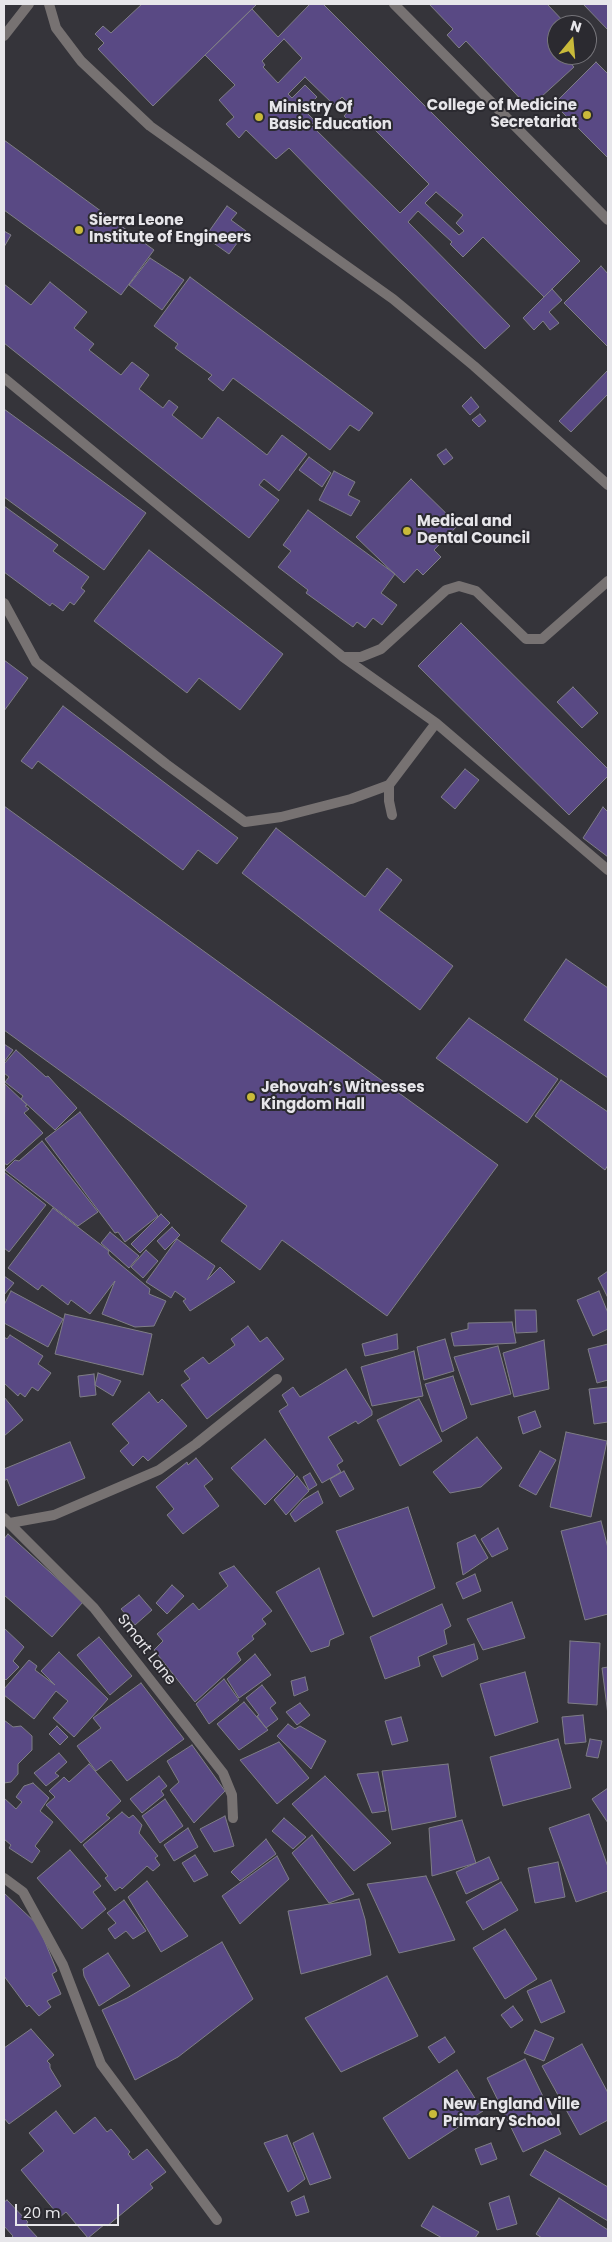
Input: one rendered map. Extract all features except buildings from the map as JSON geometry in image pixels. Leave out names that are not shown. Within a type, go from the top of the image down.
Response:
[{"type":"street","points":[[4,36],[29,4]]},
{"type":"street","points":[[49,4],[56,28],[81,61],[150,126],[393,299],[474,366],[608,485]]},
{"type":"street","points":[[394,4],[608,220]]},
{"type":"street","points":[[4,378],[343,657],[436,723],[608,870]]},
{"type":"street","points":[[343,657],[361,657],[381,649],[446,590],[459,586],[476,591],[526,639],[542,638],[608,581]]},
{"type":"street","points":[[4,603],[36,662],[166,764],[245,822],[281,817],[351,799],[390,785]]},
{"type":"street","points":[[392,816],[389,801],[390,785],[436,723]]},
{"type":"street","points":[[7,1520],[54,1515],[159,1470],[196,1444],[277,1379]]},
{"type":"street","name":"Smart Lane","points":[[7,1520],[94,1608],[223,1773],[232,1796],[233,1818]]},
{"type":"street","points":[[4,1878],[23,1892],[63,1965],[101,2064],[217,2220]]},
{"type":"place","name":"College of Medicine Secretariat","points":[[587,115]]},
{"type":"place","name":"Ministry Of Basic Education","points":[[259,117]]},
{"type":"place","name":"Sierra Leone Institute of Engineers","points":[[79,230]]},
{"type":"place","name":"Medical and Dental Council","points":[[407,531]]},
{"type":"place","name":"Jehovah’s Witnesses Kingdom Hall","points":[[251,1097]]},
{"type":"place","name":"New England Ville Primary School","points":[[433,2114]]}]
